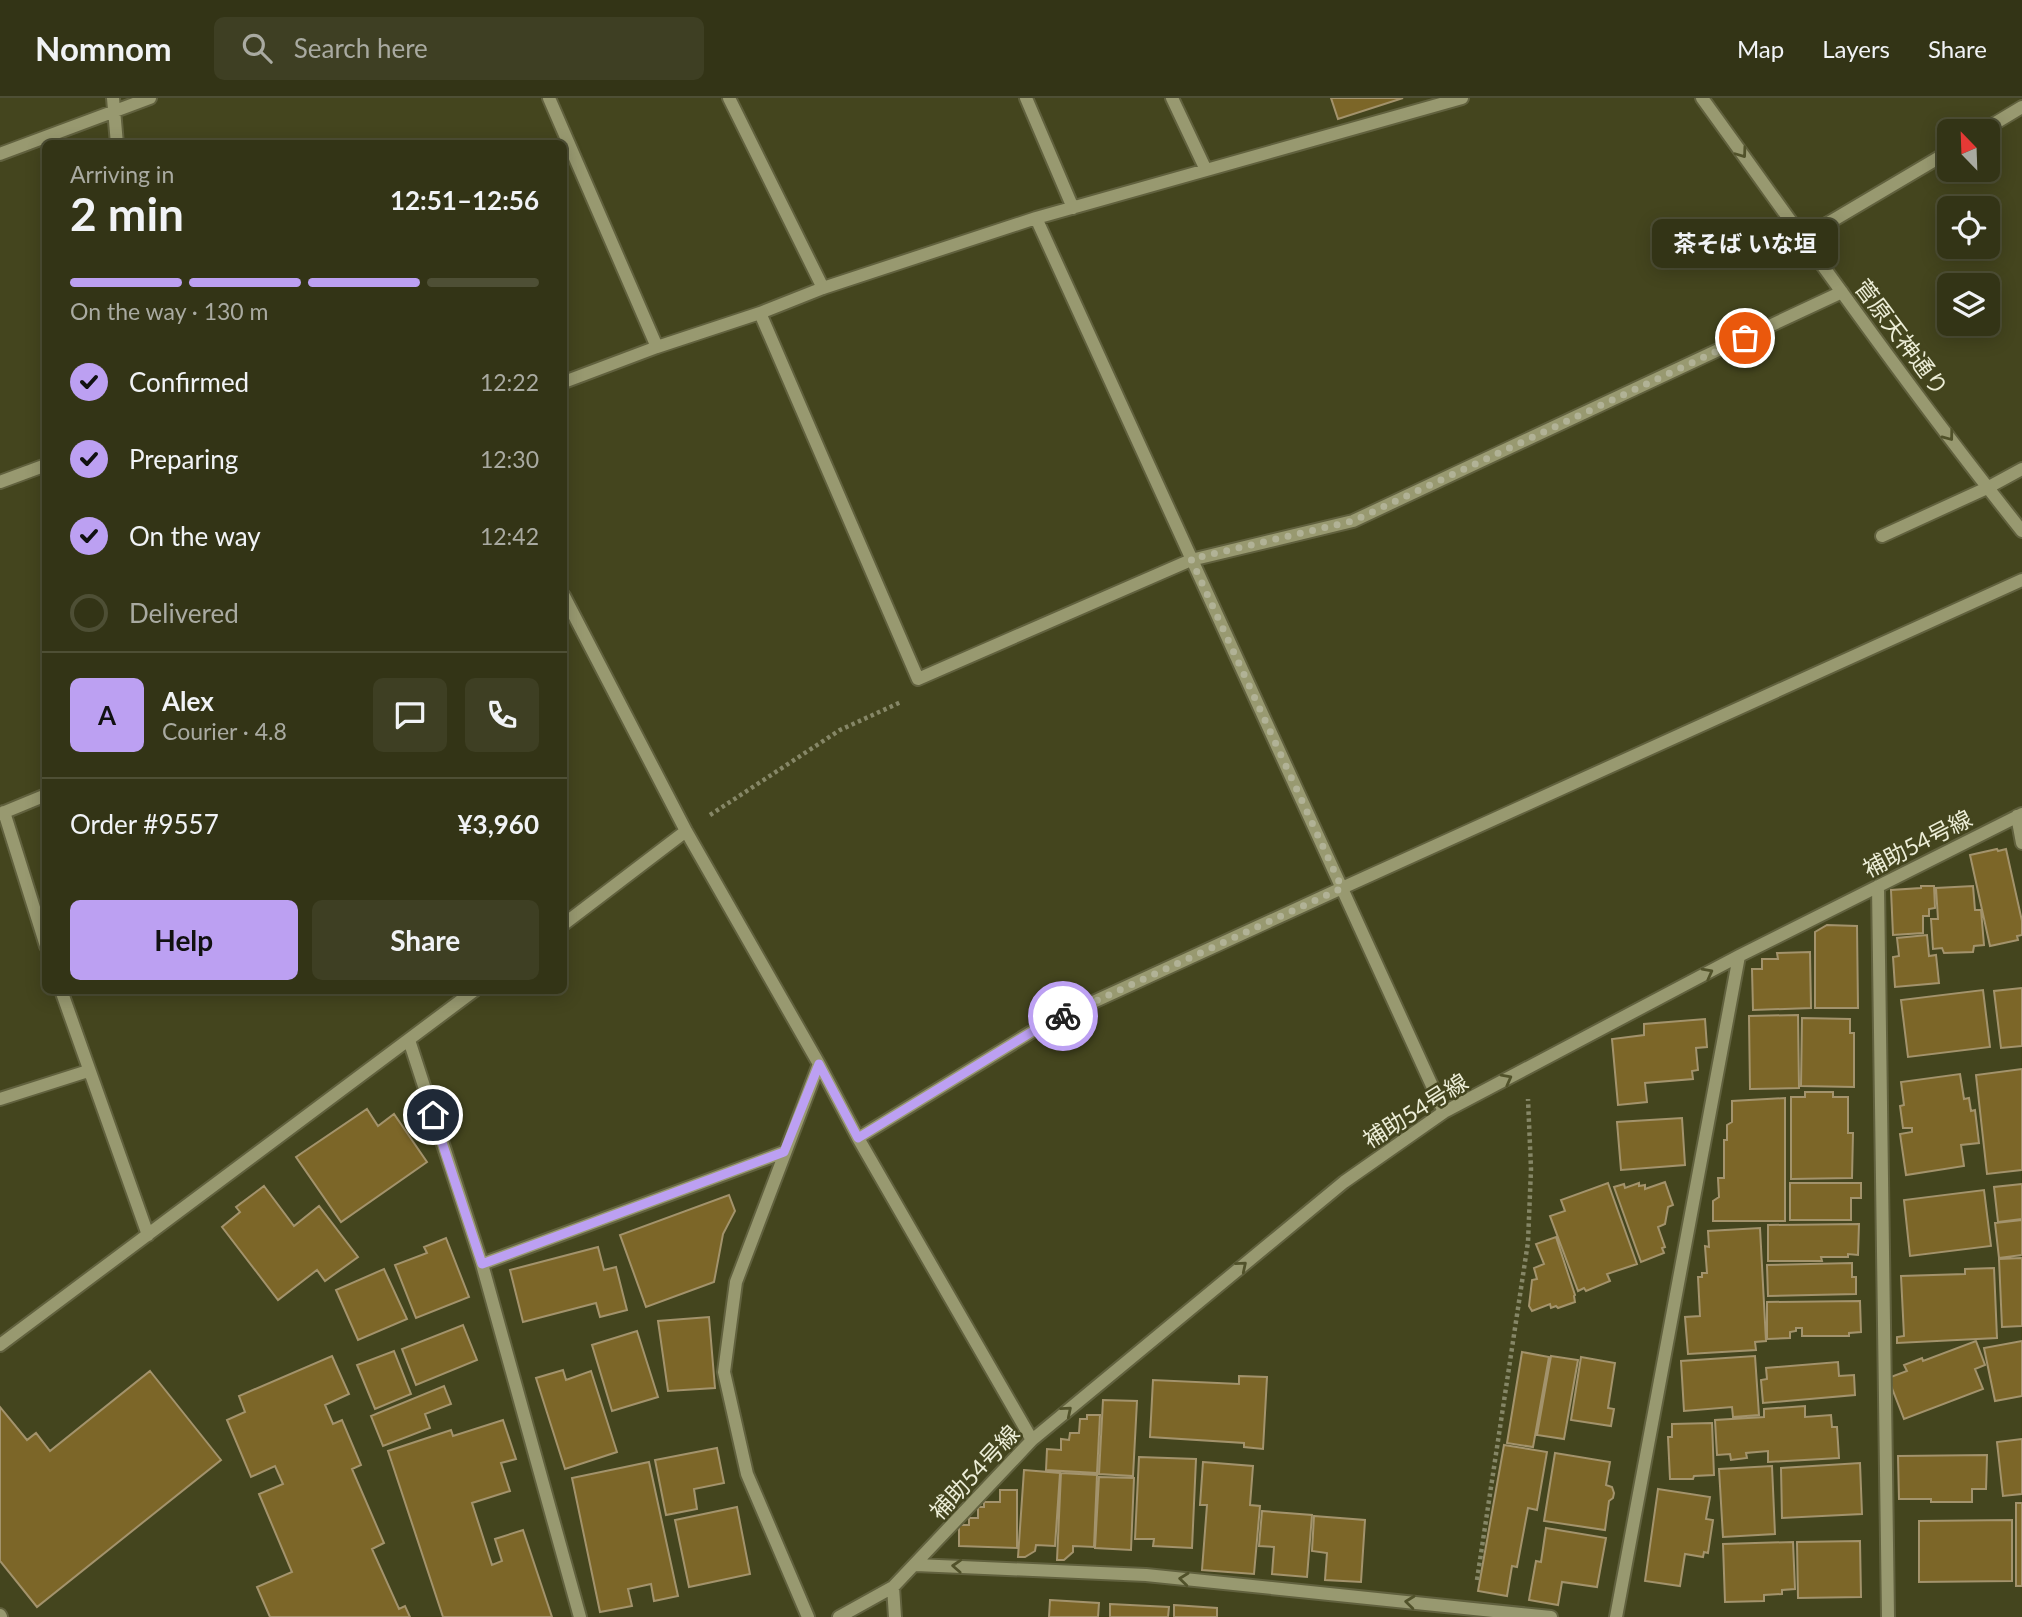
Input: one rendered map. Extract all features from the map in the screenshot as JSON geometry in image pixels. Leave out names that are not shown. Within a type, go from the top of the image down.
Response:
[{"type":"street","points":[[0,154],[113,105],[150,98]]},
{"type":"street","points":[[549,98],[657,347]]},
{"type":"street","points":[[729,98],[823,288]]},
{"type":"street","points":[[1026,98],[1073,208]]},
{"type":"street","points":[[1172,98],[1206,170]]},
{"type":"street","points":[[567,381],[823,288],[1036,218],[1462,98]]},
{"type":"street","name":"菅原天神通り","points":[[1702,98],[1842,292],[2022,531]]},
{"type":"street","points":[[113,105],[117,140]]},
{"type":"street","points":[[2000,120],[2022,107]]},
{"type":"street","points":[[1803,238],[1937,158]]},
{"type":"street","points":[[1036,218],[1444,1112]]},
{"type":"street","points":[[760,313],[918,679],[1191,559],[1353,521],[1842,292]]},
{"type":"street","points":[[0,482],[42,466]]},
{"type":"street","points":[[1882,536],[2022,469]]},
{"type":"street","points":[[858,1138],[1043,1025],[2022,580]]},
{"type":"street","points":[[567,602],[686,831],[819,1064],[858,1138],[1032,1440]]},
{"type":"street","points":[[42,796],[2,813],[42,935]]},
{"type":"street","points":[[2019,815],[2022,843]]},
{"type":"street","name":"補助54号線","points":[[839,1617],[893,1587],[1032,1440],[1345,1182],[1444,1112],[1739,956],[2019,815]]},
{"type":"street","points":[[567,922],[686,831]]},
{"type":"street","points":[[1878,886],[1888,1617]]},
{"type":"street","points":[[1616,1617],[1739,956]]},
{"type":"street","points":[[62,994],[148,1235]]},
{"type":"street","points":[[0,1345],[470,994]]},
{"type":"street","points":[[409,1040],[482,1264],[580,1617]]},
{"type":"street","points":[[808,1617],[747,1475],[724,1371],[736,1282],[819,1064]]},
{"type":"street","points":[[0,1099],[88,1071]]},
{"type":"street","points":[[482,1264],[784,1152]]},
{"type":"street","points":[[916,1564],[1146,1575],[1551,1617]]},
{"type":"street","points":[[893,1587],[895,1617]]},
{"type":"path","points":[[686,831],[840,730],[920,693],[918,679]]},
{"type":"path","points":[[1472,1608],[1528,1242],[1531,1168],[1527,1069]]},
{"type":"building","points":[[1331,98],[1403,98],[1338,119]]},
{"type":"building","points":[[2006,849],[2022,921],[2022,935],[2017,936],[2018,940],[1990,946],[1970,855]]},
{"type":"building","points":[[1934,886],[1935,908],[1929,909],[1929,916],[1923,916],[1923,933],[1893,935],[1891,890]]},
{"type":"building","points":[[1973,886],[1975,910],[1981,910],[1984,945],[1974,946],[1973,952],[1944,953],[1942,948],[1933,949],[1931,919],[1938,919],[1936,888]]},
{"type":"building","points":[[1827,925],[1857,926],[1858,1008],[1815,1008],[1815,932]]},
{"type":"building","points":[[1927,935],[1929,956],[1936,955],[1939,983],[1895,987],[1893,957],[1899,956],[1897,938]]},
{"type":"building","points":[[1810,952],[1811,1008],[1753,1010],[1752,969],[1762,969],[1762,959],[1778,959],[1777,953]]},
{"type":"building","points":[[2022,988],[2022,1046],[2001,1048],[1994,991]]},
{"type":"building","points":[[1983,990],[1990,1047],[1908,1057],[1901,1000]]},
{"type":"building","points":[[1798,1015],[1799,1088],[1750,1089],[1749,1016]]},
{"type":"building","points":[[1802,1018],[1850,1019],[1850,1033],[1854,1033],[1854,1087],[1801,1086]]},
{"type":"building","points":[[1705,1019],[1707,1047],[1696,1048],[1698,1070],[1692,1071],[1693,1079],[1645,1083],[1647,1102],[1618,1105],[1612,1039],[1644,1035],[1644,1024]]},
{"type":"building","points":[[2022,1069],[2022,1170],[1987,1174],[1976,1075]]},
{"type":"building","points":[[1960,1074],[1964,1099],[1969,1098],[1971,1111],[1975,1110],[1979,1143],[1961,1145],[1964,1166],[1906,1175],[1900,1134],[1912,1132],[1912,1128],[1903,1128],[1901,1082]]},
{"type":"building","points":[[1805,1092],[1833,1092],[1833,1097],[1848,1097],[1848,1133],[1853,1133],[1852,1178],[1791,1179],[1791,1097],[1805,1097]]},
{"type":"building","points":[[1785,1098],[1785,1221],[1713,1221],[1713,1201],[1719,1197],[1718,1178],[1724,1178],[1724,1140],[1727,1140],[1727,1125],[1732,1122],[1732,1101]]},
{"type":"building","points":[[367,1109],[378,1126],[394,1114],[427,1162],[341,1222],[296,1157]]},
{"type":"building","points":[[1682,1118],[1685,1165],[1621,1170],[1617,1122]]},
{"type":"building","points":[[1665,1182],[1673,1205],[1668,1207],[1665,1224],[1658,1227],[1665,1247],[1662,1248],[1664,1253],[1641,1262],[1614,1187],[1624,1184],[1625,1188],[1639,1183],[1639,1186],[1645,1185],[1645,1189]]},
{"type":"building","points":[[1608,1183],[1637,1264],[1607,1274],[1610,1281],[1586,1291],[1584,1288],[1578,1291],[1550,1216],[1565,1211],[1561,1200]]},
{"type":"building","points":[[1790,1183],[1861,1183],[1861,1198],[1851,1198],[1851,1220],[1790,1220]]},
{"type":"building","points":[[2022,1184],[2022,1219],[1998,1222],[1994,1187]]},
{"type":"building","points":[[264,1186],[294,1226],[319,1206],[358,1257],[325,1281],[317,1270],[278,1300],[222,1227],[240,1212],[236,1207]]},
{"type":"building","points":[[1984,1190],[1991,1246],[1910,1256],[1904,1200]]},
{"type":"building","points":[[729,1195],[735,1211],[723,1234],[714,1282],[646,1307],[620,1235]]},
{"type":"building","points":[[2022,1220],[2022,1255],[1999,1258],[1995,1223]]},
{"type":"building","points":[[1859,1224],[1858,1255],[1821,1257],[1822,1261],[1768,1261],[1768,1225]]},
{"type":"building","points":[[1760,1228],[1766,1341],[1755,1342],[1756,1350],[1688,1354],[1685,1317],[1700,1316],[1698,1277],[1707,1273],[1705,1246],[1709,1247],[1708,1231]]},
{"type":"building","points":[[1556,1237],[1575,1302],[1558,1308],[1551,1308],[1550,1304],[1532,1311],[1529,1306],[1532,1280],[1537,1279],[1534,1268],[1544,1264],[1536,1244]]},
{"type":"building","points":[[446,1238],[469,1297],[416,1318],[395,1265],[427,1253],[424,1247]]},
{"type":"building","points":[[598,1247],[604,1270],[616,1267],[627,1310],[600,1317],[596,1303],[523,1322],[510,1270]]},
{"type":"building","points":[[2022,1258],[2022,1326],[2002,1327],[1999,1259]]},
{"type":"building","points":[[1852,1263],[1852,1277],[1856,1277],[1856,1294],[1768,1296],[1767,1265]]},
{"type":"building","points":[[1994,1268],[1997,1338],[1897,1343],[1897,1337],[1904,1336],[1901,1276],[1965,1274],[1965,1269]]},
{"type":"building","points":[[384,1269],[407,1319],[358,1340],[336,1290]]},
{"type":"building","points":[[1860,1301],[1861,1332],[1849,1333],[1849,1336],[1802,1336],[1802,1328],[1796,1328],[1796,1331],[1790,1332],[1790,1338],[1767,1339],[1767,1302]]},
{"type":"building","points":[[709,1317],[715,1388],[668,1391],[658,1321]]},
{"type":"building","points":[[463,1325],[477,1360],[416,1385],[402,1349]]},
{"type":"building","points":[[637,1331],[658,1397],[612,1411],[592,1345]]},
{"type":"building","points":[[1976,1341],[1985,1365],[1975,1369],[1983,1389],[1904,1419],[1888,1378],[1907,1371],[1904,1365],[1922,1358],[1923,1361]]},
{"type":"building","points":[[2022,1341],[2022,1396],[1995,1401],[1984,1348]]},
{"type":"building","points":[[394,1351],[411,1394],[375,1409],[357,1365]]},
{"type":"building","points":[[1522,1352],[1549,1357],[1533,1447],[1507,1443]]},
{"type":"building","points":[[332,1356],[349,1394],[325,1405],[333,1424],[342,1420],[361,1465],[352,1469],[384,1543],[372,1549],[399,1609],[405,1606],[410,1617],[270,1617],[257,1587],[292,1572],[259,1494],[283,1484],[275,1466],[251,1477],[227,1420],[245,1412],[239,1396]]},
{"type":"building","points":[[1551,1356],[1578,1360],[1564,1439],[1537,1435]]},
{"type":"building","points":[[1755,1356],[1759,1415],[1733,1417],[1732,1407],[1684,1411],[1681,1361]]},
{"type":"building","points":[[1581,1357],[1615,1363],[1608,1408],[1614,1409],[1611,1426],[1571,1420]]},
{"type":"building","points":[[1838,1362],[1839,1376],[1854,1375],[1855,1395],[1763,1403],[1761,1380],[1767,1379],[1766,1368]]},
{"type":"building","points":[[563,1370],[566,1380],[591,1371],[617,1452],[565,1469],[536,1378]]},
{"type":"building","points":[[150,1371],[221,1460],[37,1607],[0,1561],[0,1407],[27,1440],[36,1433],[50,1451]]},
{"type":"building","points":[[1239,1376],[1267,1377],[1263,1449],[1244,1447],[1244,1443],[1150,1437],[1153,1380],[1239,1384]]},
{"type":"building","points":[[444,1386],[451,1404],[425,1414],[430,1428],[383,1446],[371,1416]]},
{"type":"building","points":[[1103,1400],[1137,1401],[1133,1476],[1099,1474]]},
{"type":"building","points":[[1805,1406],[1805,1417],[1831,1415],[1832,1427],[1837,1427],[1839,1458],[1768,1462],[1768,1451],[1746,1453],[1747,1458],[1731,1460],[1730,1454],[1717,1455],[1715,1420],[1764,1417],[1764,1409]]},
{"type":"building","points":[[1087,1415],[1100,1415],[1097,1473],[1046,1470],[1047,1449],[1061,1450],[1061,1439],[1069,1440],[1070,1433],[1079,1433],[1080,1419],[1087,1419]]},
{"type":"building","points":[[503,1420],[516,1459],[501,1463],[510,1491],[472,1503],[492,1565],[502,1561],[495,1539],[523,1530],[552,1617],[443,1617],[388,1451],[451,1430],[453,1436]]},
{"type":"building","points":[[1712,1423],[1714,1475],[1670,1479],[1668,1437],[1672,1437],[1672,1424]]},
{"type":"building","points":[[2022,1439],[2022,1494],[2003,1496],[1997,1442]]},
{"type":"building","points":[[1504,1445],[1547,1452],[1537,1510],[1528,1508],[1517,1567],[1512,1566],[1507,1596],[1478,1591]]},
{"type":"building","points":[[717,1448],[724,1483],[694,1489],[697,1509],[666,1515],[655,1460]]},
{"type":"building","points":[[1555,1453],[1610,1462],[1606,1485],[1612,1487],[1614,1493],[1609,1501],[1605,1530],[1544,1521]]},
{"type":"building","points":[[1987,1455],[1986,1489],[1972,1489],[1972,1502],[1899,1499],[1898,1456]]},
{"type":"building","points":[[1139,1457],[1196,1459],[1192,1548],[1153,1546],[1154,1539],[1135,1539]]},
{"type":"building","points":[[649,1462],[678,1596],[654,1601],[651,1584],[628,1589],[632,1606],[600,1612],[572,1478]]},
{"type":"building","points":[[1203,1462],[1253,1466],[1250,1505],[1260,1506],[1254,1574],[1202,1570],[1207,1505],[1200,1505]]},
{"type":"building","points":[[1860,1463],[1862,1514],[1782,1518],[1781,1468]]},
{"type":"building","points":[[1772,1466],[1775,1534],[1723,1537],[1719,1469]]},
{"type":"building","points":[[1024,1470],[1060,1473],[1055,1546],[1036,1545],[1035,1551],[1025,1557],[1018,1557]]},
{"type":"building","points":[[1061,1473],[1097,1475],[1094,1547],[1073,1546],[1073,1552],[1064,1560],[1057,1560]]},
{"type":"building","points":[[1099,1477],[1134,1478],[1131,1550],[1095,1548]]},
{"type":"building","points":[[1658,1489],[1710,1497],[1706,1519],[1713,1520],[1708,1553],[1704,1552],[1703,1557],[1685,1554],[1680,1586],[1645,1581]]},
{"type":"building","points":[[1000,1490],[1017,1490],[1017,1548],[959,1546],[959,1525],[969,1525],[969,1518],[978,1518],[978,1507],[984,1507],[984,1502],[1000,1502]]},
{"type":"building","points":[[2016,1503],[2022,1503],[2022,1586],[2016,1586]]},
{"type":"building","points":[[737,1507],[750,1574],[689,1587],[675,1520]]},
{"type":"building","points":[[1262,1511],[1312,1515],[1307,1577],[1272,1574],[1274,1547],[1259,1546]]},
{"type":"building","points":[[1314,1516],[1365,1520],[1361,1582],[1325,1580],[1327,1553],[1312,1551]]},
{"type":"building","points":[[2012,1520],[2012,1581],[1919,1582],[1919,1521]]},
{"type":"building","points":[[1546,1528],[1606,1538],[1597,1587],[1562,1582],[1558,1605],[1529,1600],[1536,1561],[1541,1562]]},
{"type":"building","points":[[1860,1541],[1861,1597],[1798,1598],[1797,1542]]},
{"type":"building","points":[[1793,1542],[1795,1589],[1782,1590],[1782,1594],[1764,1595],[1764,1601],[1725,1602],[1723,1544]]},
{"type":"building","points":[[1050,1600],[1099,1603],[1098,1617],[1049,1617]]},
{"type":"building","points":[[1110,1604],[1169,1607],[1168,1617],[1110,1617]]},
{"type":"building","points":[[1174,1605],[1217,1608],[1217,1617],[1174,1617]]},
{"type":"way so far","points":[[1063,1016],[1342,888],[1191,559],[1353,521],[1745,338]]},
{"type":"place","name":"茶そば いな垣","points":[[1745,338]]},
{"type":"route","points":[[433,1115],[482,1264],[784,1152],[819,1064],[858,1138],[1043,1025],[1063,1016]]}]
